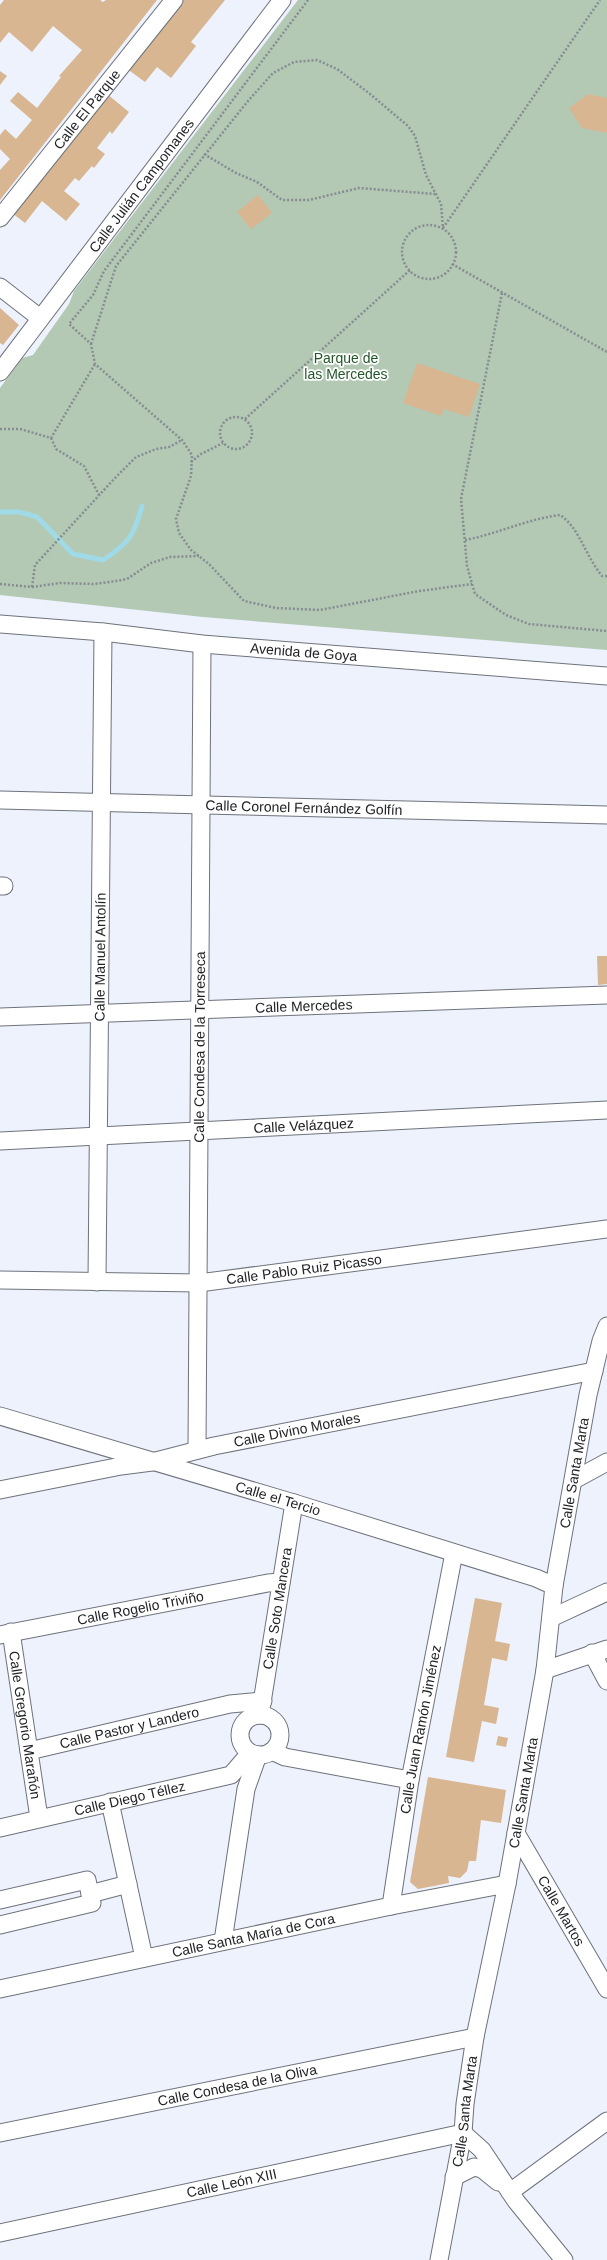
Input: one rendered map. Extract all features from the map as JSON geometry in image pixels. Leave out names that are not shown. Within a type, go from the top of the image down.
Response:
[{"type":"street","name":"Calle El Parque","points":[[0,218],[174,0]]},
{"type":"street","name":"Calle Julián Campomanes","points":[[0,372],[282,0]]},
{"type":"street","points":[[0,287],[40,318]]},
{"type":"street","name":"Avenida de Goya","points":[[0,624],[103,632],[202,644],[607,676]]},
{"type":"street","name":"Calle Manuel Antolín","points":[[97,1282],[103,632]]},
{"type":"street","name":"Calle Condesa de la Torreseca","points":[[197,1450],[202,644]]},
{"type":"street","name":"Calle Coronel Fernández Golfín","points":[[0,800],[607,815]]},
{"type":"street","name":"Calle Mercedes","points":[[0,1017],[607,995]]},
{"type":"street","name":"Calle Velázquez","points":[[0,1141],[607,1110]]},
{"type":"street","name":"Calle Pablo Ruiz Picasso","points":[[0,1280],[199,1283],[607,1229]]},
{"type":"street","name":"Calle Santa Marta","points":[[439,2260],[463,2133],[465,2104],[475,2037],[507,1884],[545,1670],[554,1586],[588,1395],[607,1326]]},
{"type":"street","name":"Calle Divino Morales","points":[[0,1490],[121,1466],[152,1462],[197,1450],[594,1371]]},
{"type":"street","name":"Calle el Tercio","points":[[0,1416],[294,1503],[536,1578],[554,1586]]},
{"type":"street","points":[[574,1480],[607,1462]]},
{"type":"street","name":"Calle Soto Mancera","points":[[256,1712],[281,1582],[294,1503]]},
{"type":"street","name":"Calle Juan Ramón Jiménez","points":[[391,1906],[410,1780],[454,1553]]},
{"type":"street","name":"Calle Rogelio Triviño","points":[[6,1633],[268,1583],[281,1582]]},
{"type":"street","points":[[550,1618],[607,1592]]},
{"type":"street","name":"Calle Gregorio Marañón","points":[[6,1633],[29,1751],[40,1818]]},
{"type":"street","points":[[545,1670],[600,1651],[607,1681]]},
{"type":"street","points":[[223,1941],[246,1789],[260,1753],[280,1737],[279,1729],[275,1721],[268,1716],[230,1704]]},
{"type":"street","name":"Calle Pastor y Landero","points":[[29,1751],[230,1704],[256,1712]]},
{"type":"street","points":[[256,1712],[241,1726],[240,1742],[260,1753],[410,1780]]},
{"type":"street","name":"Calle Diego Téllez","points":[[0,1828],[231,1775],[260,1753]]},
{"type":"street","points":[[110,1802],[144,1958]]},
{"type":"street","name":"Calle Martos","points":[[516,1833],[607,1989]]},
{"type":"street","points":[[0,1900],[86,1880],[92,1904],[0,1925]]},
{"type":"street","points":[[90,1894],[128,1884]]},
{"type":"street","name":"Calle Santa María de Cora","points":[[0,1989],[391,1906],[507,1884]]},
{"type":"street","name":"Calle Condesa de la Oliva","points":[[0,2133],[475,2037]]},
{"type":"street","points":[[510,2192],[607,2121]]},
{"type":"street","points":[[463,2133],[482,2150],[510,2192],[564,2260]]},
{"type":"street","name":"Calle León XIII","points":[[0,2233],[463,2133]]},
{"type":"street","points":[[454,2177],[469,2168],[482,2169],[510,2192]]},
{"type":"path","points":[[91,344],[69,324],[93,294],[104,271],[308,0]]},
{"type":"path","points":[[443,228],[600,0]]},
{"type":"path","points":[[443,228],[434,225],[425,225],[416,228],[409,234],[404,242],[402,251],[403,260],[410,270],[421,277],[437,277],[445,273],[452,264],[456,252],[454,242],[443,228],[441,204],[426,175],[415,136],[408,126],[337,69],[317,60],[294,62],[273,73],[204,154],[116,266],[103,301],[91,344],[95,364],[182,440],[192,455],[191,476],[176,519],[179,533],[198,556],[223,578],[244,601],[276,608],[320,610],[419,591],[472,584]]},
{"type":"path","points":[[204,154],[236,173],[257,182],[282,200],[309,200],[359,188],[436,194]]},
{"type":"path","points":[[452,264],[607,352]]},
{"type":"path","points":[[245,420],[410,270]]},
{"type":"path","points":[[502,293],[461,499],[467,566],[475,594],[506,615],[529,624],[607,631]]},
{"type":"path","points":[[51,438],[95,364]]},
{"type":"path","points":[[231,417],[241,417],[245,420],[252,433],[248,443],[239,448],[233,448],[223,443],[220,433],[223,423],[231,417]]},
{"type":"path","points":[[0,429],[20,429],[51,438],[56,449],[84,466],[99,495]]},
{"type":"path","points":[[32,587],[36,565],[99,495],[136,457],[156,449],[169,447],[182,440]]},
{"type":"path","points":[[191,462],[201,454],[223,443]]},
{"type":"path","points":[[465,540],[489,536],[526,521],[560,515],[569,521],[576,530],[592,563],[602,576],[607,576]]},
{"type":"path","points":[[0,584],[32,587],[60,583],[94,584],[116,581],[127,579],[151,563],[170,557],[198,556]]},
{"type":"green space","name":"Parque de las Mercedes","points":[[298,0],[607,0],[607,650],[203,617],[0,595],[0,388],[22,358],[33,355],[69,304],[74,291]]},
{"type":"building","points":[[4,0],[100,0],[103,2],[106,0],[157,0],[0,200],[0,170],[10,159],[0,149],[0,135],[5,129],[16,139],[32,120],[10,101],[18,92],[37,108],[61,77],[59,76],[82,50],[53,26],[32,52],[9,32],[0,43],[0,5]]},
{"type":"building","points":[[180,0],[225,0],[191,42],[196,46],[171,78],[157,67],[145,82],[126,68]]},
{"type":"building","points":[[0,71],[7,76],[0,85]]},
{"type":"building","points":[[107,94],[129,112],[112,134],[110,131],[97,148],[105,154],[94,168],[92,166],[79,181],[75,178],[64,191],[80,204],[66,221],[42,201],[25,223],[12,213]]},
{"type":"building","points":[[588,94],[607,98],[607,133],[582,128],[569,108]]},
{"type":"building","points":[[258,195],[272,213],[251,229],[237,212]]},
{"type":"building","points":[[0,308],[19,325],[3,345],[0,343]]},
{"type":"building","points":[[417,363],[480,384],[469,417],[444,409],[441,416],[403,403]]},
{"type":"building","points":[[597,956],[607,956],[607,984],[598,985]]},
{"type":"building","points":[[475,1598],[502,1603],[495,1641],[510,1644],[507,1661],[492,1658],[484,1705],[499,1708],[496,1724],[482,1721],[474,1762],[446,1757]]},
{"type":"building","points":[[498,1736],[508,1738],[506,1747],[496,1745]]},
{"type":"building","points":[[428,1777],[506,1790],[501,1823],[481,1820],[476,1861],[469,1861],[467,1871],[460,1878],[448,1876],[449,1883],[418,1889],[410,1882]]},
{"type":"waterway","points":[[0,512],[19,512],[37,517],[73,554],[103,560],[119,549],[129,538],[136,525],[142,506]]}]
